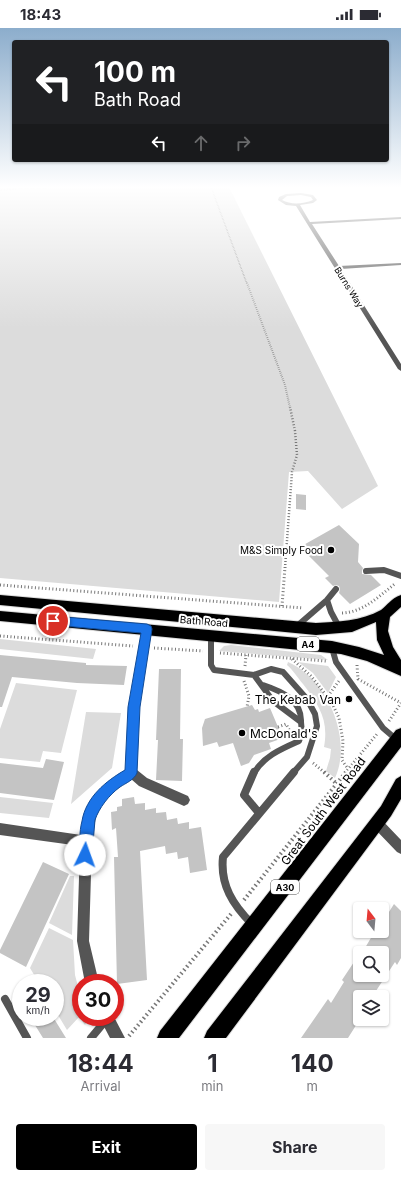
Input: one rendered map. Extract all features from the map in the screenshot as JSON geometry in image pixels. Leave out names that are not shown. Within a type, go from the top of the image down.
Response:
[{"type":"highway","name":"Bath Road","points":[[0,600],[296,627],[339,628],[352,626],[386,613]]},
{"type":"highway","points":[[401,600],[395,603],[386,613],[381,626],[382,637],[388,652],[401,670]]},
{"type":"highway","name":"Bath Road","points":[[0,616],[332,647],[363,653],[378,658],[401,670]]},
{"type":"highway","name":"Great South West Road","points":[[167,1038],[399,738]]},
{"type":"highway","points":[[214,1038],[381,817],[401,784]]},
{"type":"highway","points":[[381,817],[401,800]]},
{"type":"street","name":"Burns Way","points":[[315,234],[401,369]]},
{"type":"street","points":[[337,268],[401,264]]},
{"type":"street","points":[[131,773],[134,707],[147,629]]},
{"type":"street","points":[[131,773],[143,782],[184,800]]},
{"type":"street","points":[[89,974],[83,941],[88,820],[96,804],[114,783],[131,773]]},
{"type":"street","points":[[381,817],[401,848]]},
{"type":"street","points":[[0,829],[86,841]]},
{"type":"street","points":[[114,1026],[124,1037]]},
{"type":"lane","points":[[366,570],[384,570],[401,576]]},
{"type":"lane","points":[[296,627],[327,600],[336,590]]},
{"type":"lane","points":[[327,600],[339,628]]},
{"type":"lane","points":[[211,635],[211,665],[214,670],[254,675],[271,669],[283,672],[307,699],[315,714],[317,726],[307,757],[225,854],[222,861],[225,888],[228,896],[254,927]]},
{"type":"lane","points":[[332,647],[334,659],[383,728],[399,738]]},
{"type":"lane","points":[[254,675],[263,685],[273,701],[301,722]]},
{"type":"lane","points":[[260,813],[245,798],[244,795],[253,772],[269,755],[299,741],[302,733],[302,714],[300,708],[292,699],[270,687],[263,685]]},
{"type":"lane","points":[[6,999],[27,1038]]},
{"type":"lane","points":[[91,1038],[100,1026]]},
{"type":"path","points":[[229,234],[285,386],[295,431],[297,455],[292,472],[282,606]]},
{"type":"path","points":[[346,613],[358,610],[372,603],[401,580]]},
{"type":"path","name":"Bath Road","points":[[0,585],[305,609]]},
{"type":"path","points":[[0,636],[331,662]]},
{"type":"path","points":[[292,659],[311,676],[328,696],[339,718],[343,741],[342,760],[348,768]]},
{"type":"path","points":[[358,665],[358,679],[401,703],[399,708],[386,724]]},
{"type":"path","points":[[328,696],[340,680],[347,677]]},
{"type":"path","name":"Great South West Road","points":[[247,896],[348,768],[377,734]]},
{"type":"path","points":[[124,1037],[223,924]]},
{"type":"shaded area","points":[[0,234],[252,234],[378,486],[342,509],[308,471],[289,472],[279,602],[0,578]]},
{"type":"shaded area","points":[[0,639],[96,649],[93,659],[0,649]]},
{"type":"shaded area","points":[[231,645],[321,655],[328,660],[219,651],[224,646]]},
{"type":"shaded area","points":[[288,662],[302,670],[314,681],[325,695],[333,711],[341,746],[340,762],[335,778],[326,771],[331,749],[324,747],[325,729],[321,713],[309,692],[287,665]]},
{"type":"shaded area","points":[[298,662],[328,666],[336,677],[328,693],[313,673]]},
{"type":"shaded area","points":[[16,683],[77,690],[61,753],[43,751],[40,762],[0,758],[0,729]]},
{"type":"shaded area","points":[[86,712],[121,713],[112,768],[71,804]]},
{"type":"shaded area","points":[[0,797],[53,803],[49,818],[0,813]]},
{"type":"shaded area","points":[[70,876],[74,876],[72,935],[49,923]]},
{"type":"shaded area","points":[[49,928],[73,940],[75,974],[72,974],[72,1025],[67,1030],[64,1025],[64,974],[34,974],[30,968]]},
{"type":"building","points":[[296,494],[306,495],[306,510],[296,509]]},
{"type":"building","points":[[339,525],[359,544],[358,562],[363,568],[362,574],[371,575],[381,585],[350,604],[339,593],[339,586],[333,586],[325,578],[329,576],[300,547]]},
{"type":"building","points":[[0,655],[86,663],[86,665],[127,666],[124,685],[77,683],[12,677],[2,707],[0,707]]},
{"type":"building","points":[[159,669],[181,669],[180,739],[183,739],[182,781],[156,780]]},
{"type":"building","name":"McDonald's","points":[[252,705],[255,710],[258,709],[259,712],[270,708],[283,738],[269,743],[271,749],[254,755],[249,763],[241,766],[233,743],[219,747],[217,742],[203,746],[202,728],[205,719]]},
{"type":"building","points":[[46,759],[64,762],[54,800],[0,793],[0,763],[43,768]]},
{"type":"building","points":[[134,797],[135,804],[145,803],[145,810],[156,808],[156,813],[166,812],[167,820],[177,818],[178,824],[189,822],[189,829],[201,827],[207,870],[190,873],[188,857],[178,859],[177,852],[166,854],[165,846],[140,851],[147,980],[124,983],[124,974],[117,974],[114,857],[118,857],[116,828],[112,830],[111,812],[117,811],[117,807],[122,806],[122,799]]},
{"type":"building","points":[[43,862],[69,874],[26,967],[0,953],[0,950]]},
{"type":"building","points":[[394,904],[401,911],[401,958],[397,965],[395,962],[389,971],[389,946],[366,946],[371,938],[389,938],[389,912]]},
{"type":"building","points":[[353,964],[353,982],[382,982],[377,990],[353,990],[353,1026],[356,1026],[348,1038],[301,1038],[328,999],[331,1003],[344,982],[342,980]]},
{"type":"building","points":[[36,1026],[59,1026],[66,1038],[43,1038]]},
{"type":"place","name":"M&S Simply Food","points":[[331,550]]},
{"type":"place","name":"The Kebab Van","points":[[349,699]]},
{"type":"place","name":"McDonald's","points":[[242,733]]},
{"type":"route","points":[[53,621],[147,629],[134,707],[131,773],[114,783],[103,794],[91,812],[88,820],[85,855]]}]
